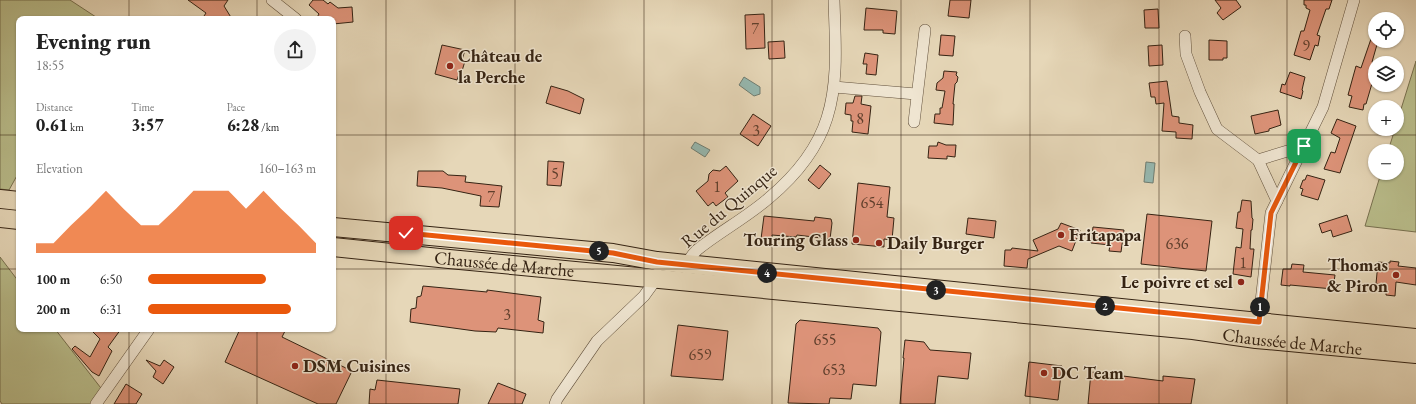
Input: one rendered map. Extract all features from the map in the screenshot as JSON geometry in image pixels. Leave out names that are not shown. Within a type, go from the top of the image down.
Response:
[{"type":"main road","points":[[0,199],[16,201]]},
{"type":"main road","points":[[0,218],[16,220]]},
{"type":"main road","name":"Chaussée de Marche","points":[[336,227],[613,253],[657,270]]},
{"type":"main road","name":"Chaussée de Marche","points":[[336,247],[449,259],[657,270],[1192,330],[1258,330],[1416,338]]},
{"type":"main road","name":"Chaussée de Marche","points":[[1258,330],[1416,354]]},
{"type":"street","points":[[272,0],[292,16]]},
{"type":"street","name":"Rue du Quinque","points":[[686,273],[696,251],[768,199],[800,166],[813,148],[827,119],[834,87],[834,0]]},
{"type":"street","points":[[1258,330],[1271,213],[1323,107],[1354,0]]},
{"type":"street","points":[[914,122],[916,94],[925,30]]},
{"type":"street","points":[[1185,36],[1186,54],[1200,92],[1217,129],[1258,160],[1277,201]]},
{"type":"street","points":[[834,87],[916,94]]},
{"type":"street","points":[[1258,160],[1304,146]]},
{"type":"street","points":[[555,404],[597,342],[644,296],[657,270]]},
{"type":"street","points":[[96,404],[147,332]]},
{"type":"green space","points":[[0,0],[70,0],[94,16],[16,16],[16,177],[9,190],[0,189]]},
{"type":"green space","points":[[1416,61],[1416,232],[1365,226],[1379,180],[1404,180],[1404,144],[1390,144],[1393,136],[1404,136],[1404,100]]},
{"type":"green space","points":[[0,257],[16,278],[16,332],[57,332],[104,392],[96,404],[2,404],[0,401]]},
{"type":"water","points":[[744,77],[760,87],[760,94],[754,96],[739,85]]},
{"type":"water","points":[[695,142],[710,150],[705,157],[691,148]]},
{"type":"water","points":[[1146,162],[1155,163],[1153,183],[1144,182]]},
{"type":"building","points":[[188,0],[228,0],[224,6],[230,16],[204,16],[206,13]]},
{"type":"building","points":[[313,0],[323,0],[328,4],[330,2],[338,8],[352,7],[353,22],[336,24],[336,16],[318,16],[319,14],[309,5]]},
{"type":"building","points":[[950,0],[971,0],[969,18],[948,16]]},
{"type":"building","points":[[1215,0],[1236,0],[1241,7],[1223,20],[1217,13],[1221,8]]},
{"type":"building","points":[[1304,0],[1332,0],[1329,9],[1326,9],[1317,35],[1320,36],[1318,46],[1315,45],[1310,60],[1294,55],[1301,31],[1304,31],[1310,10],[1306,8],[1306,5],[1304,5]]},
{"type":"building","points":[[866,8],[897,11],[895,34],[883,33],[883,30],[864,30]]},
{"type":"building","points":[[1158,9],[1159,28],[1145,28],[1144,10]]},
{"type":"building","points":[[764,14],[765,48],[746,49],[745,15]]},
{"type":"building","points":[[941,35],[955,36],[953,56],[939,55]]},
{"type":"building","points":[[1209,40],[1227,41],[1227,58],[1223,58],[1223,60],[1209,60]]},
{"type":"building","points":[[784,41],[785,58],[769,59],[768,42]]},
{"type":"building","name":"Château de la Perche","points":[[442,45],[465,50],[462,60],[465,61],[457,80],[435,74]]},
{"type":"building","points":[[1162,45],[1163,65],[1149,66],[1148,46]]},
{"type":"building","points":[[1368,48],[1376,48],[1374,56],[1368,56],[1368,92],[1370,92],[1363,110],[1349,107],[1352,96],[1348,95],[1356,66],[1361,68]]},
{"type":"building","points":[[865,53],[878,55],[876,75],[866,74],[867,64],[863,64]]},
{"type":"building","points":[[944,71],[957,72],[956,75],[958,77],[955,84],[953,125],[934,123],[935,114],[940,114],[940,108],[942,108],[945,91],[936,90],[937,83],[943,78]]},
{"type":"building","points":[[1290,72],[1305,77],[1301,99],[1280,92],[1282,84],[1285,85]]},
{"type":"building","points":[[1167,81],[1172,116],[1179,117],[1179,123],[1193,125],[1192,139],[1176,138],[1176,132],[1162,131],[1164,103],[1156,104],[1155,97],[1151,97],[1149,83]]},
{"type":"building","points":[[551,86],[568,91],[584,99],[580,114],[546,103]]},
{"type":"building","points":[[855,96],[862,96],[861,104],[871,106],[868,134],[852,132],[853,121],[851,121],[851,115],[845,114],[846,103],[853,103]]},
{"type":"building","points":[[1278,110],[1281,125],[1269,129],[1269,131],[1255,134],[1251,116]]},
{"type":"building","points":[[753,114],[771,126],[758,146],[740,134]]},
{"type":"building","points":[[1337,119],[1356,126],[1340,173],[1324,169],[1331,152],[1335,153],[1340,138],[1331,133]]},
{"type":"building","points":[[938,142],[946,145],[956,145],[955,157],[947,156],[947,159],[928,158],[929,146],[937,146]]},
{"type":"building","points":[[548,161],[564,162],[561,186],[547,185]]},
{"type":"building","points":[[820,165],[831,174],[819,189],[808,180]]},
{"type":"building","points":[[726,166],[738,181],[725,193],[728,197],[716,206],[713,202],[708,206],[696,191],[708,181],[709,174],[713,170],[720,171]]},
{"type":"building","points":[[418,171],[443,171],[448,175],[466,176],[465,182],[502,186],[499,207],[480,206],[481,196],[442,188],[417,186]]},
{"type":"building","points":[[1307,175],[1325,180],[1318,200],[1301,195],[1303,189],[1300,188]]},
{"type":"building","points":[[858,183],[890,187],[887,217],[894,218],[892,240],[884,239],[884,247],[852,244]]},
{"type":"building","points":[[1242,200],[1251,201],[1253,219],[1250,249],[1254,249],[1251,277],[1233,274],[1236,247],[1241,248],[1243,229],[1236,228],[1238,212],[1240,212]]},
{"type":"building","points":[[1147,214],[1212,221],[1206,271],[1141,264]]},
{"type":"building","points":[[1347,215],[1352,231],[1333,237],[1331,230],[1322,233],[1319,224]]},
{"type":"building","points":[[764,216],[814,221],[815,217],[831,219],[830,239],[797,235],[796,237],[772,235],[772,240],[761,239]]},
{"type":"building","points":[[968,218],[996,221],[994,238],[966,234]]},
{"type":"building","name":"Fritapapa","points":[[1061,223],[1080,230],[1072,251],[1059,246],[1028,259],[1027,268],[1004,266],[1005,250],[1011,250],[1012,248],[1038,251],[1033,240],[1058,229]]},
{"type":"building","points":[[1093,227],[1124,230],[1121,252],[1109,251],[1110,245],[1091,243]]},
{"type":"building","name":"Thomas & Piron","points":[[1390,261],[1399,262],[1398,266],[1416,268],[1416,285],[1396,282],[1395,296],[1386,295],[1386,285],[1376,284],[1378,262],[1390,263]]},
{"type":"building","points":[[1292,264],[1304,265],[1303,272],[1335,275],[1333,289],[1281,285],[1283,269],[1291,269]]},
{"type":"building","points":[[423,286],[487,292],[487,290],[541,297],[538,320],[544,322],[543,333],[498,328],[496,332],[475,331],[410,322],[411,309],[416,308],[417,297],[421,296]]},
{"type":"building","points":[[800,320],[878,328],[881,332],[876,386],[853,384],[851,399],[830,398],[829,404],[788,403],[796,324]]},
{"type":"building","points":[[678,325],[728,331],[723,380],[671,376]]},
{"type":"building","points":[[93,332],[119,332],[108,347],[112,351],[99,376],[92,372],[72,349],[75,346],[90,357],[100,339]]},
{"type":"building","points":[[239,332],[284,332],[282,337],[352,371],[336,404],[318,404],[225,362]]},
{"type":"building","points":[[905,340],[924,342],[930,350],[971,353],[968,379],[938,376],[935,404],[900,404]]},
{"type":"building","points":[[146,360],[160,366],[164,360],[174,367],[163,384],[153,377],[156,371]]},
{"type":"building","points":[[1029,362],[1062,366],[1058,400],[1025,396]]},
{"type":"building","points":[[1091,372],[1163,381],[1163,376],[1195,379],[1191,404],[1088,404]]},
{"type":"building","points":[[377,380],[460,389],[458,404],[369,404],[370,389],[375,390]]},
{"type":"building","points":[[498,383],[526,394],[522,404],[488,404]]},
{"type":"building","points":[[126,384],[142,394],[136,404],[114,404]]},
{"type":"place","name":"Château de la Perche","points":[[450,66]]},
{"type":"place","name":"Fritapapa","points":[[1061,235]]},
{"type":"place","name":"Touring Glass","points":[[856,240]]},
{"type":"place","name":"Daily Burger","points":[[879,243]]},
{"type":"place","name":"Thomas & Piron","points":[[1396,275]]},
{"type":"place","name":"Le poivre et sel","points":[[1241,282]]},
{"type":"place","name":"DSM Cuisines","points":[[295,366]]},
{"type":"place","name":"DC Team","points":[[1044,373]]},
{"type":"route","points":[[406,233],[613,253],[657,262],[1259,322],[1271,213],[1304,146]]}]
